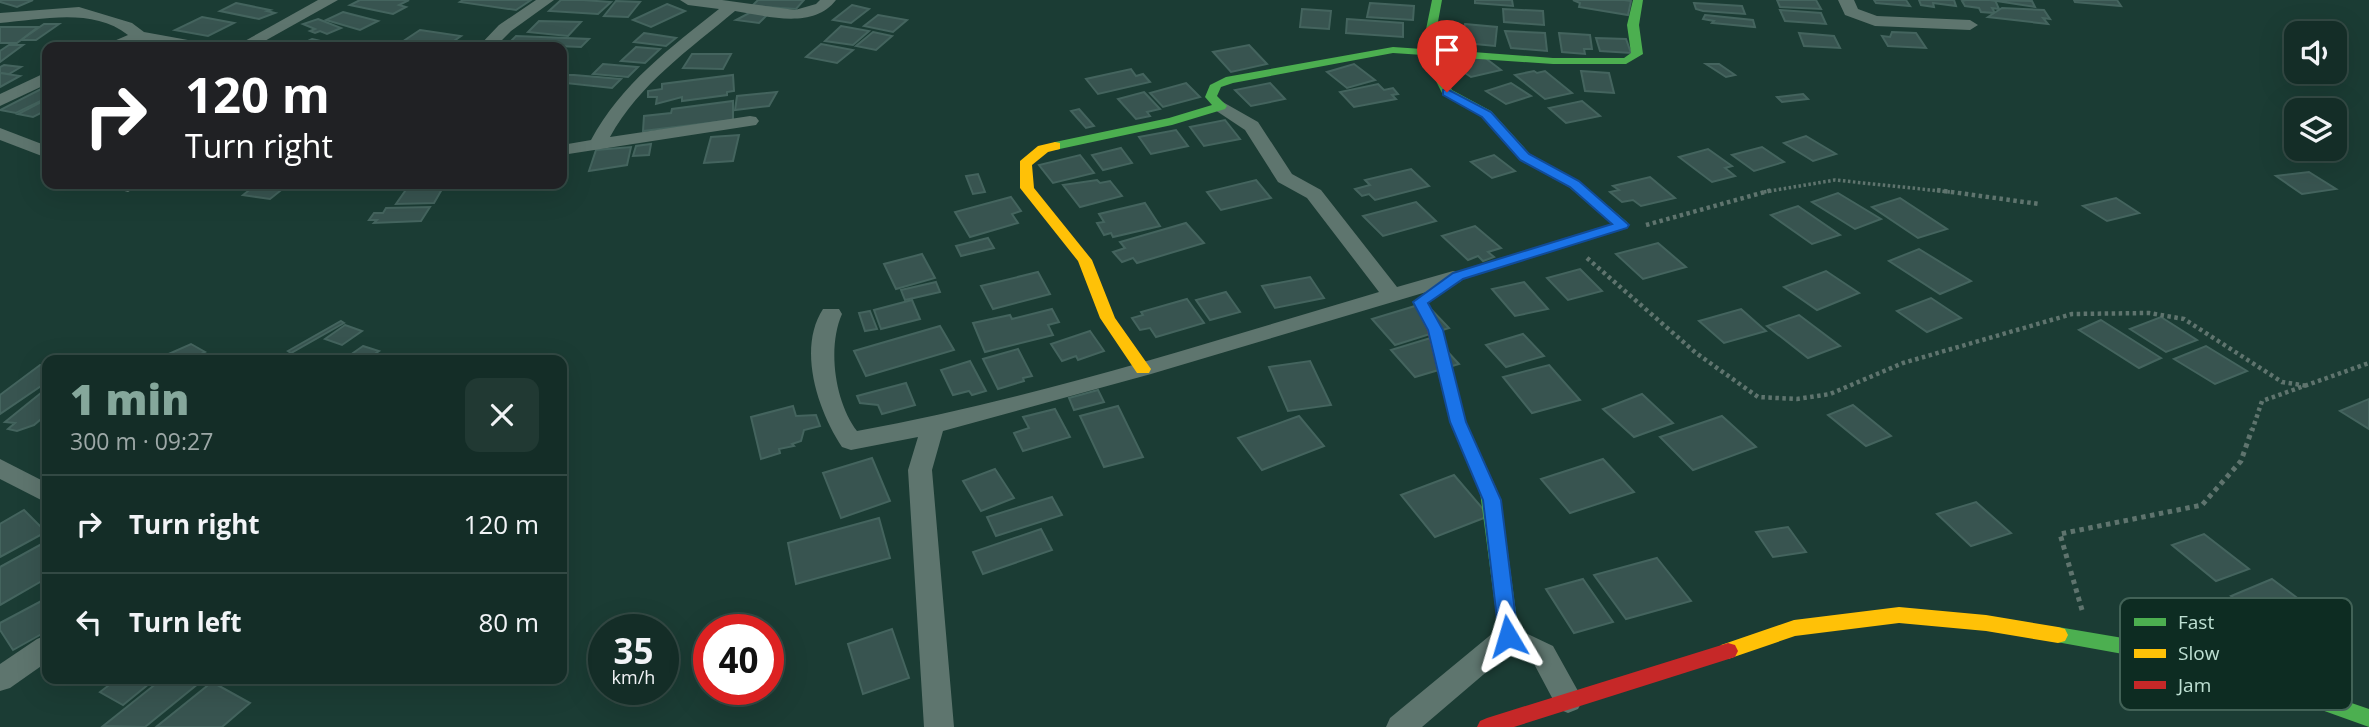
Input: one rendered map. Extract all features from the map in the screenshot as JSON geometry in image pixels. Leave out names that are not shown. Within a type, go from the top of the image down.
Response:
[{"type":"street","points":[[251,42],[330,0]]},
{"type":"street","points":[[491,42],[506,27],[546,0]]},
{"type":"street","points":[[688,0],[796,15],[822,7],[828,0]]},
{"type":"street","points":[[831,314],[825,324],[824,358],[838,422],[851,441],[933,426],[1143,369],[1622,225],[1574,184],[1525,157],[1487,114],[1447,92],[1427,52],[1437,0]]},
{"type":"street","points":[[1392,295],[1314,194],[1285,178],[1252,126],[1212,97],[1216,85],[1230,80],[1393,50],[1553,61],[1626,61],[1637,54],[1633,24],[1638,0]]},
{"type":"street","points":[[1846,0],[1850,12],[1875,21],[1970,25]]},
{"type":"street","points":[[597,145],[610,118],[639,83],[731,7]]},
{"type":"street","points":[[0,18],[79,12],[126,26],[139,36],[172,42]]},
{"type":"street","points":[[125,42],[139,36]]},
{"type":"street","points":[[0,101],[42,79]]},
{"type":"street","points":[[1143,369],[1108,318],[1085,260],[1027,188],[1026,164],[1044,149],[1172,121],[1221,106]]},
{"type":"street","points":[[567,149],[750,121]]},
{"type":"street","points":[[0,133],[42,151]]},
{"type":"street","points":[[1458,276],[1420,302],[1436,330],[1458,422],[1492,500],[1508,636]]},
{"type":"street","points":[[933,426],[920,470],[939,727]]},
{"type":"street","points":[[0,468],[42,491]]},
{"type":"street","points":[[1487,727],[1568,700],[1659,675],[1794,628],[1899,615],[1986,623],[2120,647]]},
{"type":"street","points":[[1508,636],[1543,654],[1568,700]]},
{"type":"street","points":[[1401,727],[1508,636]]},
{"type":"street","points":[[0,679],[42,650]]},
{"type":"street","points":[[2346,710],[2369,718]]},
{"type":"path","points":[[1637,227],[1680,218],[1768,191],[1835,180],[1883,183],[2039,204]]},
{"type":"path","points":[[1583,254],[1696,353],[1758,397],[1797,399],[1830,394],[1903,363],[2072,314],[2149,313],[2184,319],[2282,382],[2308,386]]},
{"type":"path","points":[[2091,641],[2060,534],[2202,505],[2241,461],[2262,401],[2308,386],[2357,365],[2369,363]]},
{"type":"building","points":[[1,0],[33,0],[17,7],[0,2]]},
{"type":"building","points":[[360,0],[409,0],[399,5],[406,7],[393,14],[350,5]]},
{"type":"building","points":[[531,0],[516,10],[460,2]]},
{"type":"building","points":[[561,0],[611,2],[598,14],[549,11]]},
{"type":"building","points":[[758,0],[804,0],[796,9],[752,6]]},
{"type":"building","points":[[1475,0],[1512,0],[1513,6],[1475,3]]},
{"type":"building","points":[[1573,0],[1631,1],[1628,15],[1579,7],[1580,3]]},
{"type":"building","points":[[1777,0],[1816,0],[1821,9],[1780,7]]},
{"type":"building","points":[[1874,0],[1906,0],[1910,6],[1876,3]]},
{"type":"building","points":[[1919,0],[1954,0],[1956,6],[1933,3],[1934,7],[1921,5]]},
{"type":"building","points":[[1990,0],[2032,1],[2035,7]]},
{"type":"building","points":[[1995,0],[1999,9],[1992,8],[1995,13],[1981,12],[1979,8],[1965,6],[1962,1]]},
{"type":"building","points":[[2074,0],[2117,0],[2121,6],[2075,2]]},
{"type":"building","points":[[616,1],[640,2],[628,17],[604,16]]},
{"type":"building","points":[[236,3],[275,13],[259,19],[220,11]]},
{"type":"building","points":[[1370,3],[1414,6],[1413,20],[1367,17]]},
{"type":"building","points":[[1694,3],[1742,6],[1745,14],[1703,11],[1696,9]]},
{"type":"building","points":[[667,4],[685,11],[651,27],[633,20]]},
{"type":"building","points":[[852,5],[869,9],[851,23],[833,20]]},
{"type":"building","points":[[2002,8],[2044,10],[2050,19],[2043,18],[2048,24],[1988,17]]},
{"type":"building","points":[[1302,9],[1331,11],[1329,29],[1300,27]]},
{"type":"building","points":[[1503,9],[1543,11],[1544,25],[1504,22]]},
{"type":"building","points":[[1780,10],[1821,13],[1826,24],[1785,21]]},
{"type":"building","points":[[343,12],[378,21],[360,30],[326,20]]},
{"type":"building","points":[[751,12],[768,14],[759,23],[736,20]]},
{"type":"building","points":[[878,15],[907,20],[893,32],[864,26]]},
{"type":"building","points":[[1705,15],[1753,20],[1755,27],[1712,23],[1714,21],[1703,19]]},
{"type":"building","points":[[202,17],[234,23],[208,36],[175,30]]},
{"type":"building","points":[[318,19],[341,28],[327,34],[320,31],[315,33],[310,31],[315,29],[303,24]]},
{"type":"building","points":[[1347,19],[1403,23],[1403,37],[1346,33]]},
{"type":"building","points":[[539,21],[581,22],[568,36],[528,32]]},
{"type":"building","points":[[44,24],[59,24],[36,40],[21,40]]},
{"type":"building","points":[[1465,24],[1497,27],[1495,46],[1465,43],[1466,38],[1456,37],[1457,31],[1464,32]]},
{"type":"building","points":[[841,26],[869,31],[853,45],[825,41]]},
{"type":"building","points":[[0,27],[38,27],[17,43],[0,43]]},
{"type":"building","points":[[420,30],[461,36],[452,42],[402,42]]},
{"type":"building","points":[[1505,31],[1545,33],[1547,51],[1511,48]]},
{"type":"building","points":[[873,32],[892,36],[876,50],[856,46]]},
{"type":"building","points":[[1892,32],[1916,33],[1926,48],[1888,46],[1882,36],[1890,37]]},
{"type":"building","points":[[644,33],[676,38],[666,46],[634,42]]},
{"type":"building","points":[[1559,33],[1590,35],[1592,49],[1584,49],[1585,54],[1562,52]]},
{"type":"building","points":[[1799,33],[1834,36],[1840,48],[1804,46]]},
{"type":"building","points":[[516,36],[589,39],[581,47],[567,46],[567,42],[510,42]]},
{"type":"building","points":[[1596,38],[1626,39],[1631,53],[1600,51]]},
{"type":"building","points":[[821,44],[853,50],[837,63],[806,57]]},
{"type":"building","points":[[9,45],[23,45],[0,62],[0,51]]},
{"type":"building","points":[[1249,45],[1267,64],[1231,72],[1213,52]]},
{"type":"building","points":[[636,47],[660,49],[645,63],[621,61]]},
{"type":"building","points":[[692,54],[731,54],[723,69],[683,68]]},
{"type":"building","points":[[1484,57],[1501,70],[1471,77],[1465,73],[1457,75],[1447,68],[1457,65],[1452,61]]},
{"type":"building","points":[[603,64],[638,67],[628,77],[593,74]]},
{"type":"building","points":[[1354,64],[1375,80],[1347,88],[1327,72]]},
{"type":"building","points":[[1706,64],[1719,64],[1735,75],[1726,77]]},
{"type":"building","points":[[0,67],[21,67],[9,74],[0,73]]},
{"type":"building","points":[[1131,69],[1136,76],[1143,74],[1150,82],[1098,94],[1086,79]]},
{"type":"building","points":[[1545,71],[1572,93],[1545,99],[1515,75]]},
{"type":"building","points":[[1581,71],[1609,73],[1614,93],[1585,91]]},
{"type":"building","points":[[0,73],[20,76],[0,87]]},
{"type":"building","points":[[567,75],[621,79],[612,88],[567,83]]},
{"type":"building","points":[[733,75],[734,91],[727,92],[727,95],[682,101],[682,97],[656,104],[657,97],[648,97],[648,91],[662,89],[662,84]]},
{"type":"building","points":[[1186,83],[1200,97],[1163,107],[1150,93]]},
{"type":"building","points":[[1270,83],[1285,99],[1251,106],[1235,90]]},
{"type":"building","points":[[1511,83],[1531,96],[1506,104],[1486,91]]},
{"type":"building","points":[[1378,84],[1384,90],[1393,88],[1398,94],[1392,95],[1396,99],[1354,107],[1340,92]]},
{"type":"building","points":[[42,89],[42,100],[16,113],[0,110]]},
{"type":"building","points":[[777,92],[769,106],[735,110],[737,96]]},
{"type":"building","points":[[1144,92],[1160,109],[1147,112],[1150,116],[1136,119],[1118,99]]},
{"type":"building","points":[[1803,94],[1808,99],[1782,102],[1777,97]]},
{"type":"building","points":[[733,101],[733,120],[643,131],[644,116],[671,113],[672,109]]},
{"type":"building","points":[[1582,101],[1600,116],[1566,123],[1549,108]]},
{"type":"building","points":[[42,102],[42,112],[33,117],[18,114]]},
{"type":"building","points":[[1079,109],[1094,126],[1086,128],[1071,111]]},
{"type":"building","points":[[1225,120],[1240,139],[1204,146],[1190,127]]},
{"type":"building","points":[[1176,130],[1188,146],[1151,154],[1139,137]]},
{"type":"building","points":[[739,135],[733,161],[704,163],[711,137]]},
{"type":"building","points":[[1806,136],[1836,154],[1813,161],[1784,143]]},
{"type":"building","points":[[651,144],[649,155],[633,156],[636,146]]},
{"type":"building","points":[[631,147],[627,165],[589,171],[596,150]]},
{"type":"building","points":[[1762,147],[1784,162],[1754,171],[1732,155]]},
{"type":"building","points":[[1121,148],[1132,163],[1103,170],[1092,155]]},
{"type":"building","points":[[1708,149],[1732,166],[1725,168],[1735,176],[1712,182],[1679,157]]},
{"type":"building","points":[[1080,155],[1094,173],[1053,183],[1039,165]]},
{"type":"building","points":[[1494,155],[1515,171],[1492,178],[1471,162]]},
{"type":"building","points":[[1411,169],[1429,186],[1375,200],[1369,194],[1362,196],[1355,189],[1370,185],[1365,180]]},
{"type":"building","points":[[2309,172],[2336,189],[2302,194],[2276,176]]},
{"type":"building","points":[[978,174],[985,192],[973,194],[966,176]]},
{"type":"building","points":[[1650,177],[1675,198],[1641,206],[1633,200],[1622,202],[1610,192],[1619,190],[1613,186]]},
{"type":"building","points":[[1097,180],[1100,183],[1110,181],[1122,196],[1080,207],[1063,185]]},
{"type":"building","points":[[1256,180],[1271,198],[1221,210],[1207,192]]},
{"type":"building","points":[[251,189],[282,189],[270,199],[243,195]]},
{"type":"building","points":[[406,189],[442,189],[434,203],[396,204]]},
{"type":"building","points":[[1838,193],[1881,219],[1855,229],[1812,202]]},
{"type":"building","points":[[1011,197],[1021,211],[1012,214],[1018,223],[970,237],[955,212]]},
{"type":"building","points":[[1900,198],[1947,229],[1918,238],[1872,207]]},
{"type":"building","points":[[2116,198],[2139,213],[2107,221],[2083,206]]},
{"type":"building","points":[[1416,202],[1436,221],[1383,236],[1363,216]]},
{"type":"building","points":[[1145,203],[1160,226],[1113,237],[1111,233],[1104,235],[1097,223],[1104,222],[1099,214]]},
{"type":"building","points":[[1798,206],[1840,235],[1812,244],[1771,215]]},
{"type":"building","points":[[430,207],[421,221],[374,223],[377,220],[369,220],[374,213],[383,213],[386,208]]},
{"type":"building","points":[[1186,223],[1204,243],[1137,263],[1133,258],[1122,262],[1113,252],[1125,248],[1120,242]]},
{"type":"building","points":[[1475,226],[1501,248],[1488,252],[1494,257],[1483,261],[1478,256],[1468,260],[1442,236]]},
{"type":"building","points":[[988,238],[994,248],[961,256],[956,246]]},
{"type":"building","points":[[1658,243],[1686,267],[1643,279],[1616,254]]},
{"type":"building","points":[[1919,249],[1971,281],[1940,294],[1889,261]]},
{"type":"building","points":[[922,254],[935,278],[896,289],[884,264]]},
{"type":"building","points":[[1580,269],[1602,291],[1568,300],[1547,278]]},
{"type":"building","points":[[1826,271],[1859,293],[1817,310],[1784,287]]},
{"type":"building","points":[[1038,272],[1050,294],[993,309],[981,286]]},
{"type":"building","points":[[1310,277],[1324,298],[1275,308],[1262,286]]},
{"type":"building","points":[[936,282],[940,292],[905,300],[901,290]]},
{"type":"building","points":[[1524,282],[1548,309],[1515,316],[1492,289]]},
{"type":"building","points":[[1226,292],[1240,312],[1210,320],[1196,300]]},
{"type":"building","points":[[1931,298],[1961,318],[1927,332],[1897,311]]},
{"type":"building","points":[[1187,299],[1204,323],[1156,337],[1150,328],[1140,330],[1132,318],[1143,315],[1141,312]]},
{"type":"building","points":[[912,300],[920,319],[881,329],[874,310]]},
{"type":"building","points":[[1425,303],[1449,328],[1395,345],[1372,319]]},
{"type":"building","points":[[1052,309],[1059,322],[1048,325],[1053,335],[985,352],[973,323],[1010,315],[1012,319]]},
{"type":"building","points":[[1741,309],[1766,331],[1724,343],[1699,321]]},
{"type":"building","points":[[870,311],[877,329],[865,331],[859,313]]},
{"type":"building","points":[[1799,315],[1840,346],[1808,358],[1767,326]]},
{"type":"building","points":[[2161,317],[2197,340],[2166,352],[2130,329]]},
{"type":"building","points":[[2101,320],[2161,358],[2139,368],[2079,330]]},
{"type":"building","points":[[341,321],[344,323],[291,353],[288,351]]},
{"type":"building","points":[[345,325],[362,331],[342,345],[325,339]]},
{"type":"building","points":[[940,326],[954,350],[866,376],[854,351]]},
{"type":"building","points":[[1090,331],[1104,351],[1078,360],[1076,356],[1062,361],[1051,344]]},
{"type":"building","points":[[1523,334],[1544,356],[1506,367],[1486,345]]},
{"type":"building","points":[[1434,337],[1459,364],[1415,377],[1391,350]]},
{"type":"building","points":[[191,344],[205,352],[199,355],[166,355]]},
{"type":"building","points":[[363,346],[379,351],[373,355],[350,355]]},
{"type":"building","points":[[2206,346],[2247,371],[2215,384],[2174,359]]},
{"type":"building","points":[[1018,349],[1032,376],[998,389],[983,359]]},
{"type":"building","points":[[970,361],[986,391],[972,395],[969,391],[953,395],[941,370]]},
{"type":"building","points":[[1310,361],[1331,405],[1288,411],[1269,367]]},
{"type":"building","points":[[1549,365],[1580,400],[1532,413],[1503,377]]},
{"type":"building","points":[[42,366],[42,385],[0,414],[0,395]]},
{"type":"building","points":[[906,383],[915,405],[882,414],[878,405],[860,403],[857,396]]},
{"type":"building","points":[[1098,390],[1104,402],[1074,410],[1069,398]]},
{"type":"building","points":[[42,392],[42,418],[34,425],[17,431],[8,429],[15,423],[5,422]]},
{"type":"building","points":[[1642,394],[1673,423],[1634,437],[1603,409]]},
{"type":"building","points":[[2369,399],[2369,429],[2340,411]]},
{"type":"building","points":[[1853,405],[1891,436],[1866,446],[1828,415]]},
{"type":"building","points":[[793,406],[796,416],[816,415],[820,426],[804,430],[801,441],[792,444],[794,446],[779,449],[780,453],[761,459],[751,417]]},
{"type":"building","points":[[1118,406],[1143,457],[1104,467],[1080,416]]},
{"type":"building","points":[[1055,409],[1070,437],[1023,451],[1014,433],[1029,428],[1023,417]]},
{"type":"building","points":[[1299,416],[1324,446],[1262,470],[1238,438]]},
{"type":"building","points":[[1722,416],[1756,447],[1693,470],[1660,437]]},
{"type":"building","points":[[872,458],[890,501],[841,518],[823,473]]},
{"type":"building","points":[[1603,459],[1634,492],[1570,513],[1541,479]]},
{"type":"building","points":[[995,469],[1014,498],[981,511],[963,481]]},
{"type":"building","points":[[1454,475],[1489,516],[1435,537],[1401,495]]},
{"type":"building","points":[[1052,497],[1062,515],[996,536],[987,517]]},
{"type":"building","points":[[1976,502],[2011,533],[1971,546],[1937,514]]},
{"type":"building","points":[[24,510],[42,528],[42,534],[0,557],[0,524]]},
{"type":"building","points":[[879,518],[890,558],[796,584],[788,543]]},
{"type":"building","points":[[1788,527],[1806,552],[1773,557],[1756,532]]},
{"type":"building","points":[[1041,529],[1052,550],[983,574],[973,552]]},
{"type":"building","points":[[2204,534],[2249,569],[2216,581],[2172,545]]},
{"type":"building","points":[[42,544],[42,581],[0,605],[0,567]]},
{"type":"building","points":[[1657,558],[1691,601],[1626,619],[1594,575]]},
{"type":"building","points":[[1583,579],[1613,622],[1574,633],[1546,589]]},
{"type":"building","points":[[2272,579],[2297,598],[2234,598],[2231,596]]},
{"type":"building","points":[[42,601],[42,634],[13,650],[0,630],[0,623]]},
{"type":"building","points":[[892,629],[909,678],[863,694],[848,644]]},
{"type":"building","points":[[110,684],[149,684],[123,705],[100,692]]},
{"type":"building","points":[[156,684],[198,684],[145,727],[103,726]]},
{"type":"building","points":[[210,684],[216,684],[250,703],[222,727],[156,727]]},
{"type":"traffic: fast","points":[[1437,0],[1427,52],[1447,92],[1487,114],[1525,157],[1574,184],[1622,225],[1509,260]]},
{"type":"traffic: fast","points":[[1055,146],[1172,121],[1221,106],[1211,97],[1216,85],[1230,80],[1393,50],[1553,61],[1626,61],[1637,54],[1633,25],[1638,0]]},
{"type":"traffic: fast","points":[[1489,492],[1509,636]]},
{"type":"traffic: fast","points":[[2058,635],[2120,645]]},
{"type":"traffic: fast","points":[[2346,710],[2369,718]]},
{"type":"traffic: slow","points":[[1055,146],[1043,149],[1025,164],[1027,188],[1085,260],[1108,318],[1143,369]]},
{"type":"traffic: slow","points":[[1728,651],[1794,628],[1899,615],[1986,623],[2058,635]]},
{"type":"traffic: jam","points":[[1489,492],[1458,422],[1435,330],[1420,302],[1458,276],[1509,260]]},
{"type":"traffic: jam","points":[[1487,727],[1728,651]]},
{"type":"route","points":[[1447,92],[1487,114],[1525,157],[1574,184],[1622,225],[1458,276],[1420,302],[1436,330],[1458,422],[1475,467],[1492,500],[1508,636]]}]
